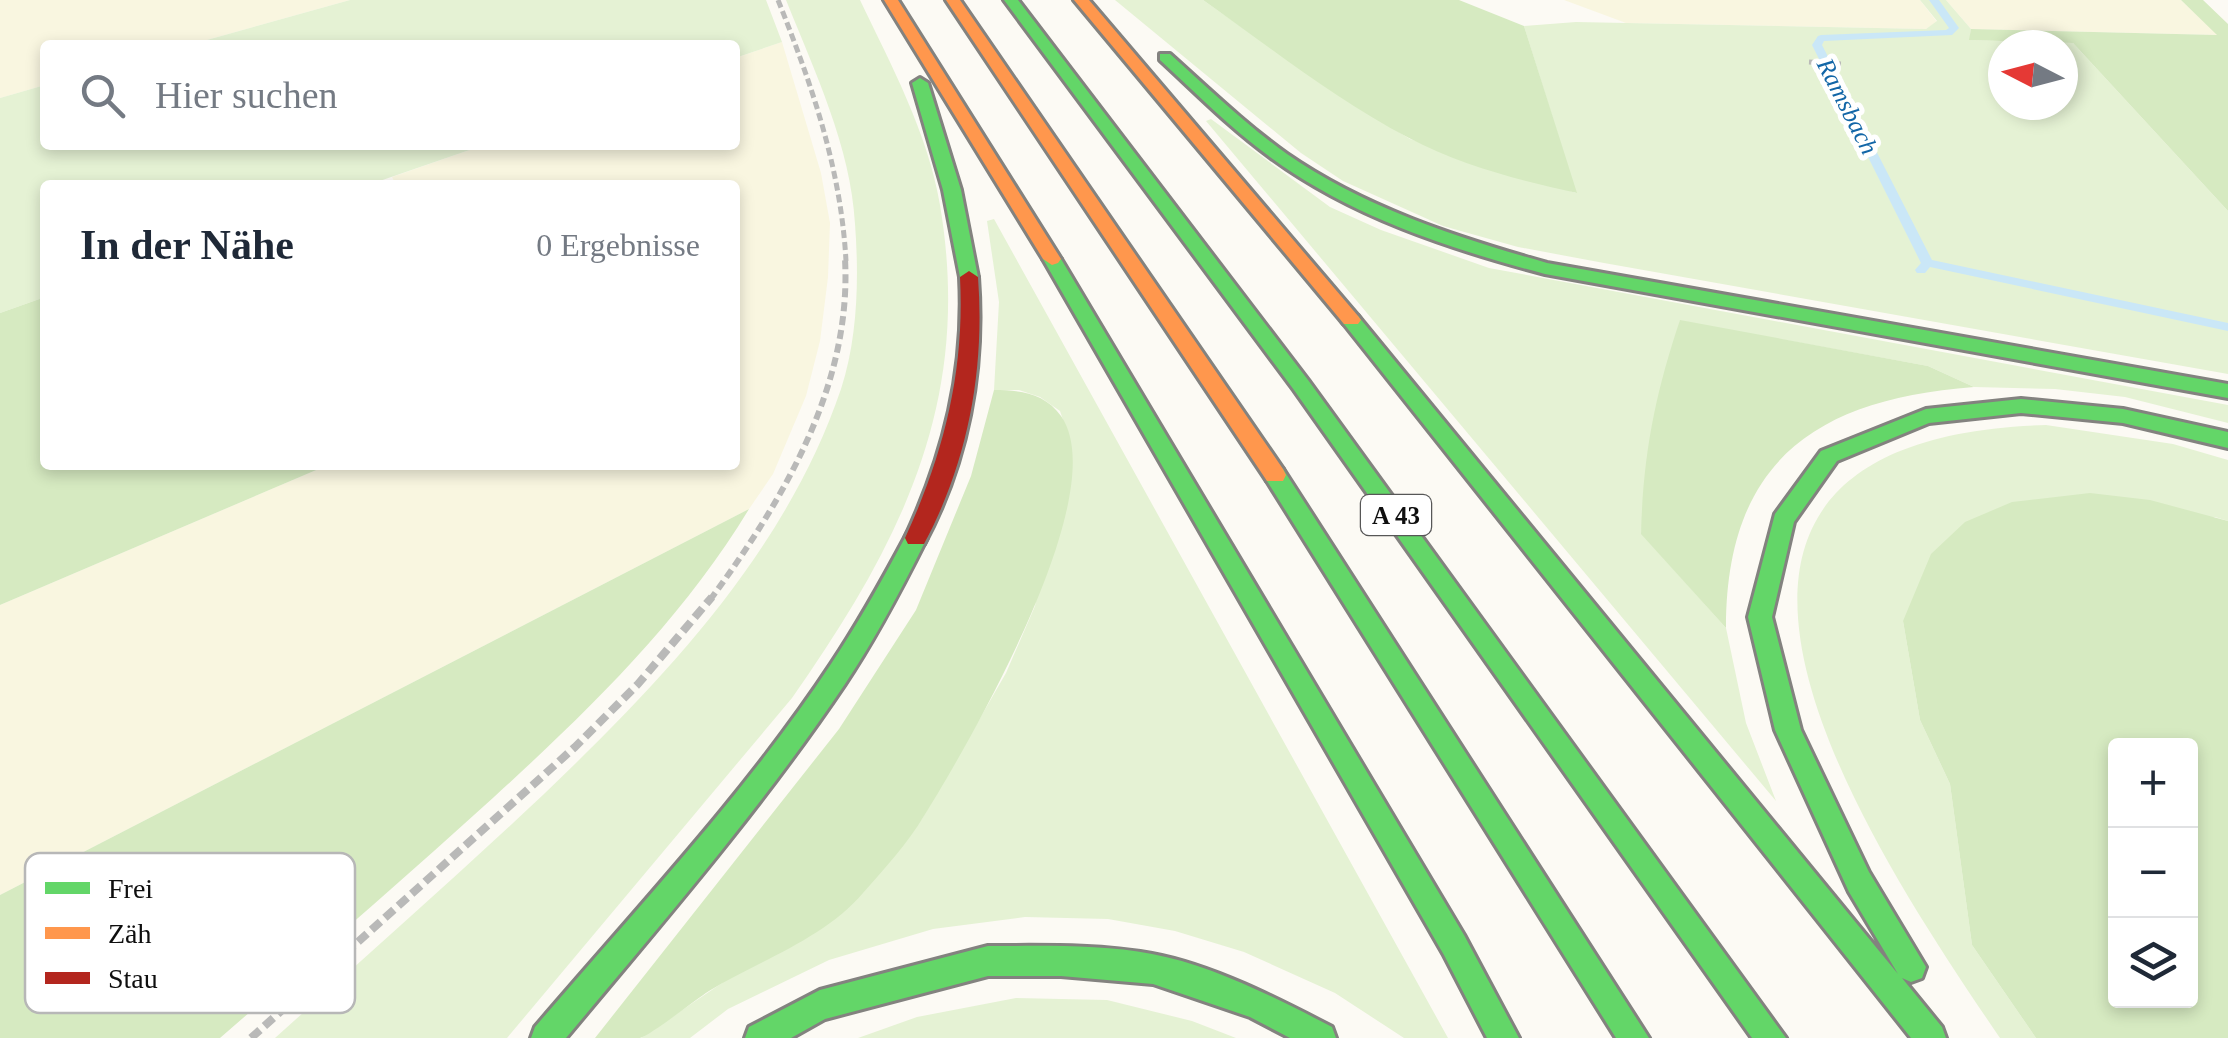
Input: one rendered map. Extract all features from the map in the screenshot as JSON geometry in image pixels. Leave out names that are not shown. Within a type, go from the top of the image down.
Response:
[{"type":"highway","name":"A 43","points":[[953,0],[1078,178],[1396,658],[1634,1038]]},
{"type":"highway","name":"A 43","points":[[1011,0],[1154,185],[1470,615],[1771,1038]]},
{"type":"highway","points":[[1081,0],[1306,264],[1931,1038]]},
{"type":"highway","points":[[1098,0],[1292,166],[1366,210],[1453,242],[1546,268],[2228,390]]},
{"type":"highway","points":[[546,1038],[716,835],[820,702],[892,593],[941,486],[970,374],[972,292],[946,166],[895,7]]},
{"type":"highway","points":[[895,7],[1016,197],[1504,1038]]},
{"type":"highway","points":[[1954,1038],[1859,882],[1788,730],[1760,617],[1783,520],[1829,456],[1926,416],[2021,406],[2124,416],[2228,440]]},
{"type":"highway","points":[[760,1038],[820,1004],[988,961],[1153,969],[1257,1004],[1322,1038]]},
{"type":"path","points":[[355,946],[506,812],[649,674],[744,557],[812,434],[836,360],[844,305],[845,222],[830,150],[778,0]]},
{"type":"path","points":[[1808,62],[1843,64]]},
{"type":"path","points":[[251,1038],[279,1013]]},
{"type":"shaded area","points":[[0,0],[350,0],[207,40],[40,40],[40,86],[0,98]]},
{"type":"shaded area","points":[[1564,0],[1920,0],[1937,22],[1926,29],[1626,23]]},
{"type":"shaded area","points":[[1946,0],[2181,0],[2218,35],[2078,30],[1971,29]]},
{"type":"shaded area","points":[[782,42],[821,173],[830,223],[820,341],[806,396],[773,474],[749,509],[81,853],[25,853],[25,882],[0,895],[0,605],[316,470],[740,470],[740,180],[392,177],[470,150],[740,150],[740,56]]},
{"type":"green space","points":[[350,0],[766,0],[782,42],[740,56],[740,40],[207,40]]},
{"type":"green space","points":[[786,0],[860,0],[927,152],[940,205],[948,276],[946,343],[937,406],[920,466],[896,525],[866,582],[792,698],[507,1038],[275,1038],[303,1013],[355,1013],[355,966],[511,825],[634,705],[717,609],[788,504],[841,389],[854,328],[857,286],[852,195],[839,138]]},
{"type":"green space","points":[[1115,0],[1203,0],[1342,97],[1410,139],[1576,193],[1524,26],[1576,22],[1926,29],[1937,21],[1920,0],[1946,0],[1971,29],[1970,40],[1988,41],[1988,120],[2078,120],[2078,48],[2228,211],[2228,374],[1518,247],[1443,226],[1343,181],[1301,153]]},
{"type":"green space","points":[[1203,0],[1459,0],[1524,26],[1577,193],[1470,164],[1409,138],[1329,90]]},
{"type":"green space","points":[[2181,0],[2203,0],[2228,24],[2228,211],[2078,48],[2078,32],[2217,35]]},
{"type":"green space","points":[[1971,29],[2012,30],[1988,30],[1988,41],[1969,40]]},
{"type":"green space","points":[[40,86],[40,150],[470,150],[382,180],[40,180],[40,299],[0,313],[0,98]]},
{"type":"green space","points":[[1211,119],[1330,207],[1381,230],[1489,268],[2228,405],[2228,423],[2125,397],[2055,389],[1974,387],[1928,366],[1680,321],[1641,533],[1726,628],[1746,723],[1776,801],[1206,121]]},
{"type":"green space","points":[[994,219],[1448,1038],[1404,1038],[1335,993],[1244,952],[1175,931],[1108,919],[1025,917],[933,929],[829,960],[728,1009],[690,1038],[641,1038],[722,983],[922,819],[1006,673],[1035,606],[1070,441],[1060,411],[1040,397],[1019,390],[994,390],[999,302],[987,221]]},
{"type":"green space","points":[[40,299],[40,470],[316,470],[0,605],[0,313]]},
{"type":"green space","points":[[1680,320],[1928,366],[1974,387],[1918,394],[1869,406],[1826,424],[1791,449],[1763,482],[1743,522],[1730,570],[1726,628],[1641,534],[1652,426]]},
{"type":"green space","points":[[994,390],[1031,394],[1047,402],[1061,416],[1072,452],[1069,501],[1053,558],[1001,679],[924,816],[879,875],[830,923],[709,991],[640,1038],[595,1038],[839,729],[916,610],[971,476]]},
{"type":"green space","points":[[2046,425],[2173,444],[2228,460],[2228,521],[2215,517],[1903,621],[1920,720],[1950,784],[1972,945],[2036,1038],[2000,1038],[1944,955],[1887,859],[1837,759],[1804,661],[1799,572],[1831,498],[1910,447]]},
{"type":"green space","points":[[2090,493],[2150,500],[2228,521],[2228,1038],[2036,1038],[1972,945],[1950,784],[1920,720],[1903,621],[1931,554],[1965,522],[2012,502]]},
{"type":"green space","points":[[749,509],[694,589],[599,697],[355,920],[355,853],[81,853]]},
{"type":"green space","points":[[25,882],[25,1013],[249,1013],[220,1038],[0,1038],[0,895]]},
{"type":"green space","points":[[1016,998],[1107,1000],[1192,1021],[1236,1038],[858,1038],[917,1017]]},
{"type":"waterway","name":"Ramsbach","points":[[1927,263],[1817,45],[1821,38],[1949,33],[1954,28],[1934,0]]},
{"type":"waterway","name":"Ramsbach","points":[[1921,270],[1927,263]]},
{"type":"waterway","points":[[1927,263],[2228,327]]},
{"type":"traffic: fast","points":[[1011,0],[1301,385],[1771,1038]]},
{"type":"traffic: fast","points":[[1165,57],[1260,142],[1324,185],[1416,227],[1480,249],[1545,268],[2228,391]]},
{"type":"traffic: fast","points":[[920,83],[952,190],[969,277]]},
{"type":"traffic: fast","points":[[1052,259],[1454,945],[1504,1038]]},
{"type":"traffic: fast","points":[[1351,320],[1931,1038]]},
{"type":"traffic: fast","points":[[1911,967],[1859,882],[1788,730],[1760,617],[1783,520],[1829,456],[1926,416],[2021,406],[2123,416],[2228,440]]},
{"type":"traffic: fast","points":[[1275,475],[1634,1038]]},
{"type":"traffic: fast","points":[[546,1038],[698,859],[794,737],[879,607],[916,538]]},
{"type":"traffic: fast","points":[[760,1038],[820,1005],[988,961],[1061,961],[1153,969],[1257,1004],[1321,1038]]},
{"type":"traffic: slow","points":[[891,0],[1052,259]]},
{"type":"traffic: slow","points":[[953,0],[1275,475]]},
{"type":"traffic: slow","points":[[1081,0],[1351,320]]},
{"type":"traffic: jam","points":[[916,538],[943,476],[961,411],[971,344],[969,277]]}]
